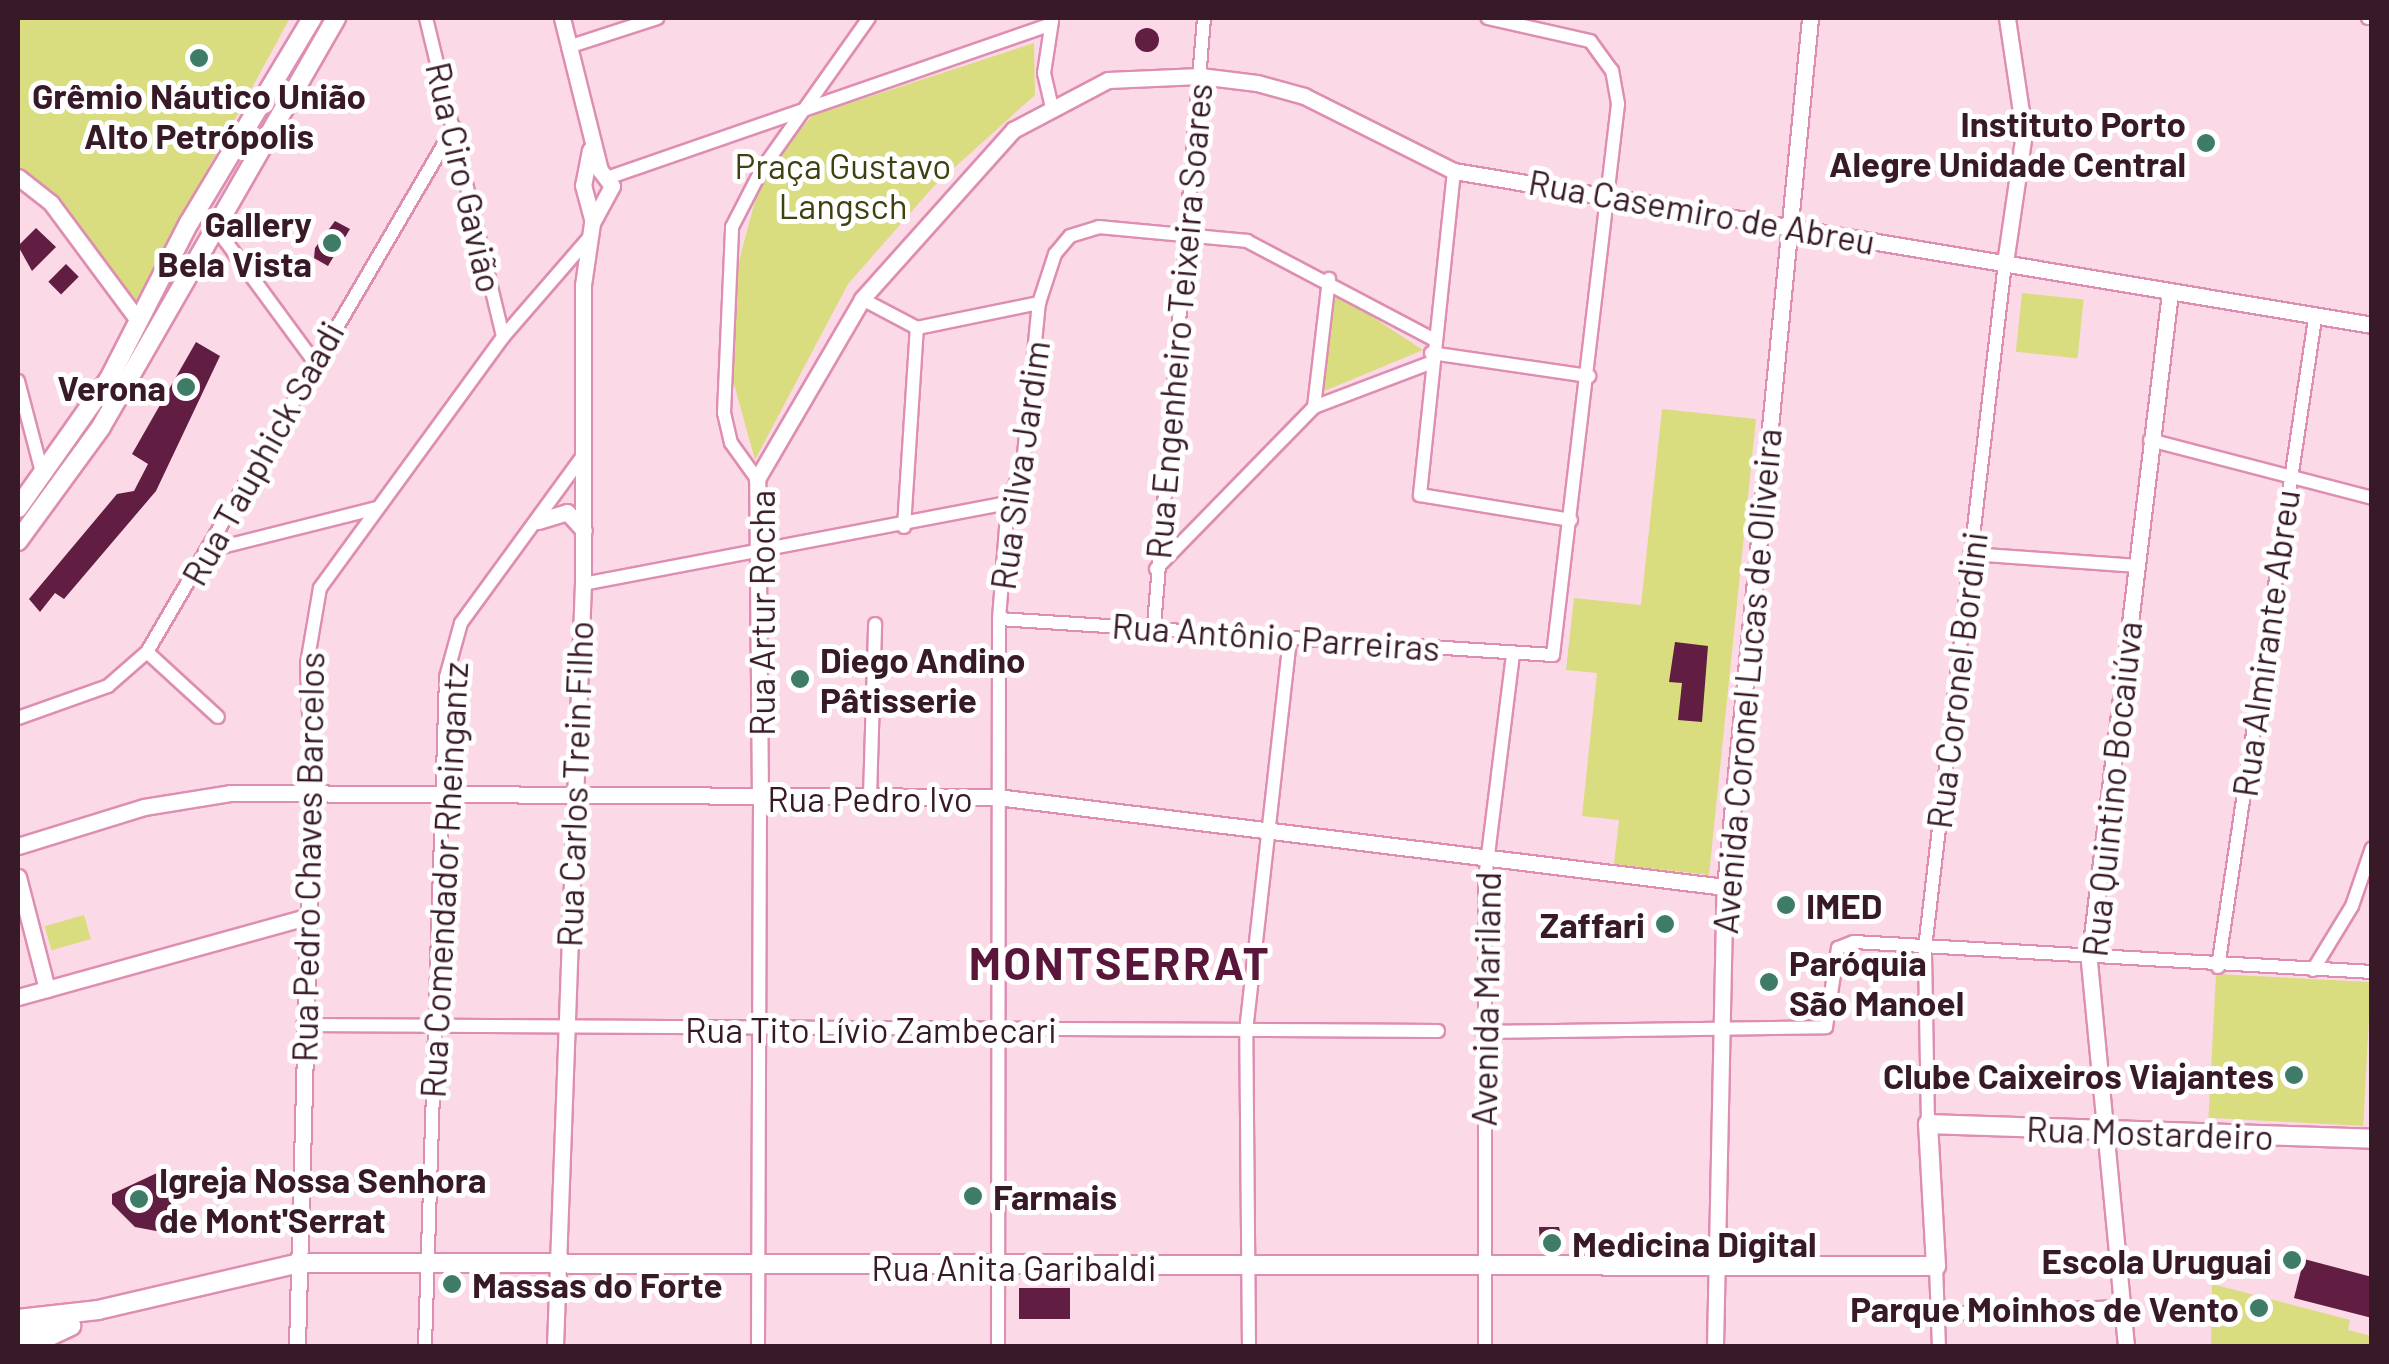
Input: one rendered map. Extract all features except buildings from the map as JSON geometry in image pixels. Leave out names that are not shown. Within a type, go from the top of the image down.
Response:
[{"type":"main road","points":[[18,508],[43,478],[54,485],[138,320],[312,18]]},
{"type":"main road","points":[[18,541],[138,358],[336,18]]},
{"type":"main road","points":[[138,320],[138,358]]},
{"type":"main road","name":"Rua Mostardeiro","points":[[1928,1124],[2372,1140]]},
{"type":"main road","name":"Rua Coronel Bordini","points":[[1928,1124],[1936,1266]]},
{"type":"main road","name":"Rua Anita Garibaldi","points":[[18,1319],[98,1310],[300,1262],[428,1268],[1936,1266]]},
{"type":"main road","points":[[18,1336],[98,1310]]},
{"type":"main road","name":"Rua Anita Garibaldi","points":[[29,1346],[98,1310]]},
{"type":"street","name":"Rua Ciro Gavião","points":[[426,18],[502,338]]},
{"type":"street","points":[[562,18],[600,184],[808,104],[1051,21],[1044,73],[1052,107]]},
{"type":"street","points":[[568,47],[657,18]]},
{"type":"street","points":[[758,480],[731,443],[724,412],[732,227],[808,104],[870,18]]},
{"type":"street","name":"Rua Engenheiro Teixeira Soares","points":[[1154,626],[1156,569],[1190,235],[1204,18]]},
{"type":"street","points":[[1454,171],[1431,351],[1420,494],[1570,520],[1618,104],[1612,71],[1590,41],[1488,18]]},
{"type":"street","name":"Avenida Coronel Lucas de Oliveira","points":[[1715,1346],[1724,887],[1810,18]]},
{"type":"street","name":"Rua Coronel Bordini","points":[[1928,1124],[1926,948],[1970,554],[2024,132],[2007,18]]},
{"type":"street","name":"Rua Casemiro de Abreu","points":[[1052,107],[1108,80],[1200,76],[1304,96],[1454,171],[1609,192],[2170,293],[2372,325]]},
{"type":"street","name":"Rua Artur Rocha","points":[[758,1346],[758,480],[862,299],[1013,130],[1052,107]]},
{"type":"street","name":"Rua Tauphick Saadi","points":[[18,718],[108,686],[147,652],[312,360],[454,127]]},
{"type":"street","points":[[18,177],[51,203],[138,320]]},
{"type":"street","name":"Rua Carlos Trein Filho","points":[[556,1346],[564,1027],[583,584],[586,262],[600,184]]},
{"type":"street","points":[[214,224],[312,360]]},
{"type":"street","name":"Rua Silva Jardim","points":[[998,1346],[995,1030],[999,619],[1008,503],[1023,465],[1039,303],[1055,254],[1070,236],[1099,227],[1264,245],[1329,278],[1431,351]]},
{"type":"street","name":"Rua Pedro Chaves Barcelos","points":[[298,1346],[312,792],[307,664],[320,588],[502,338],[563,271],[590,231]]},
{"type":"street","name":"Rua Pedro Chaves Barcelos","points":[[563,271],[586,262]]},
{"type":"street","points":[[1314,407],[1329,278]]},
{"type":"street","name":"Rua Quintino Bocaiúva","points":[[2126,1346],[2111,1130],[2089,961],[2170,293]]},
{"type":"street","points":[[862,299],[917,328],[1039,303]]},
{"type":"street","name":"Rua Almirante Abreu","points":[[2218,968],[2314,318]]},
{"type":"street","points":[[904,527],[917,328]]},
{"type":"street","points":[[1156,569],[1314,407],[1431,351],[1588,376]]},
{"type":"street","points":[[18,381],[38,444],[43,478]]},
{"type":"street","points":[[2150,440],[2289,471],[2372,498]]},
{"type":"street","points":[[38,444],[69,458]]},
{"type":"street","name":"Rua Comendador Rheingantz","points":[[425,1346],[446,677],[461,623],[583,455]]},
{"type":"street","points":[[583,584],[904,527],[1008,503]]},
{"type":"street","points":[[206,551],[376,508]]},
{"type":"street","points":[[538,521],[566,512],[584,531]]},
{"type":"street","name":"Rua Antônio Parreiras","points":[[999,619],[1154,626],[1290,639],[1554,655],[1570,520]]},
{"type":"street","points":[[1970,554],[2136,566]]},
{"type":"street","points":[[870,797],[875,624]]},
{"type":"street","points":[[1248,1346],[1246,1030],[1263,831],[1290,639]]},
{"type":"street","points":[[147,652],[218,717]]},
{"type":"street","name":"Avenida Mariland","points":[[1484,1346],[1482,1032],[1487,858],[1513,653]]},
{"type":"street","name":"Rua Pedro Ivo","points":[[18,846],[144,807],[230,793],[573,801],[996,798],[1724,887]]},
{"type":"street","points":[[2313,970],[2352,906],[2372,848]]},
{"type":"street","points":[[18,877],[47,989]]},
{"type":"street","points":[[18,997],[307,917]]},
{"type":"street","points":[[1482,1032],[1721,1032],[1826,1027],[1838,948],[1926,948],[2218,968],[2372,972]]},
{"type":"street","name":"Rua Tito Lívio Zambecari","points":[[304,1025],[1438,1031]]},
{"type":"street","name":"Rua Coronel Bordini","points":[[1936,1266],[1939,1346]]},
{"type":"street","points":[[1938,1314],[2124,1307]]},
{"type":"green space","points":[[18,18],[290,18],[132,308],[18,173]]},
{"type":"green space","name":"Praça Gustavo Langsch","points":[[1034,43],[1035,95],[934,186],[848,284],[755,460],[729,366],[735,276],[763,171],[813,115]]},
{"type":"green space","points":[[1336,293],[1423,350],[1322,392]]},
{"type":"green space","points":[[2022,293],[2084,299],[2077,358],[2016,352]]},
{"type":"green space","points":[[1662,409],[1756,419],[1709,875],[1614,864],[1619,820],[1582,816],[1597,673],[1566,670],[1574,598],[1641,605]]},
{"type":"green space","points":[[84,915],[91,939],[51,950],[45,926]]},
{"type":"green space","name":"Clube Caixeiros Viajantes","points":[[2216,974],[2371,982],[2363,1126],[2208,1118]]},
{"type":"green space","name":"Parque Moinhos de Vento","points":[[2212,1284],[2350,1320],[2348,1330],[2371,1336],[2371,1346],[2211,1346]]},
{"type":"place","name":"Grêmio Náutico União Alto Petrópolis","points":[[199,58]]},
{"type":"place","name":"Instituto Porto Alegre Unidade Central","points":[[2206,143]]},
{"type":"place","name":"Gallery Bela Vista","points":[[332,243]]},
{"type":"place","name":"Verona","points":[[186,387]]},
{"type":"place","name":"Diego Andino Pâtisserie","points":[[800,679]]},
{"type":"place","name":"IMED","points":[[1786,905]]},
{"type":"place","name":"Zaffari","points":[[1665,924]]},
{"type":"place","name":"Paróquia São Manoel","points":[[1769,982]]},
{"type":"place","name":"Clube Caixeiros Viajantes","points":[[2294,1075]]},
{"type":"place","name":"Farmais","points":[[973,1196]]},
{"type":"place","name":"Igreja Nossa Senhora de Mont'Serrat","points":[[139,1199]]},
{"type":"place","name":"Medicina Digital","points":[[1552,1243]]},
{"type":"place","name":"Escola Uruguai","points":[[2292,1260]]},
{"type":"place","name":"Massas do Forte","points":[[452,1284]]},
{"type":"place","name":"Parque Moinhos de Vento","points":[[2259,1308]]},
{"type":"district","name":"MONTSERRAT","points":[[1120,963]]}]
